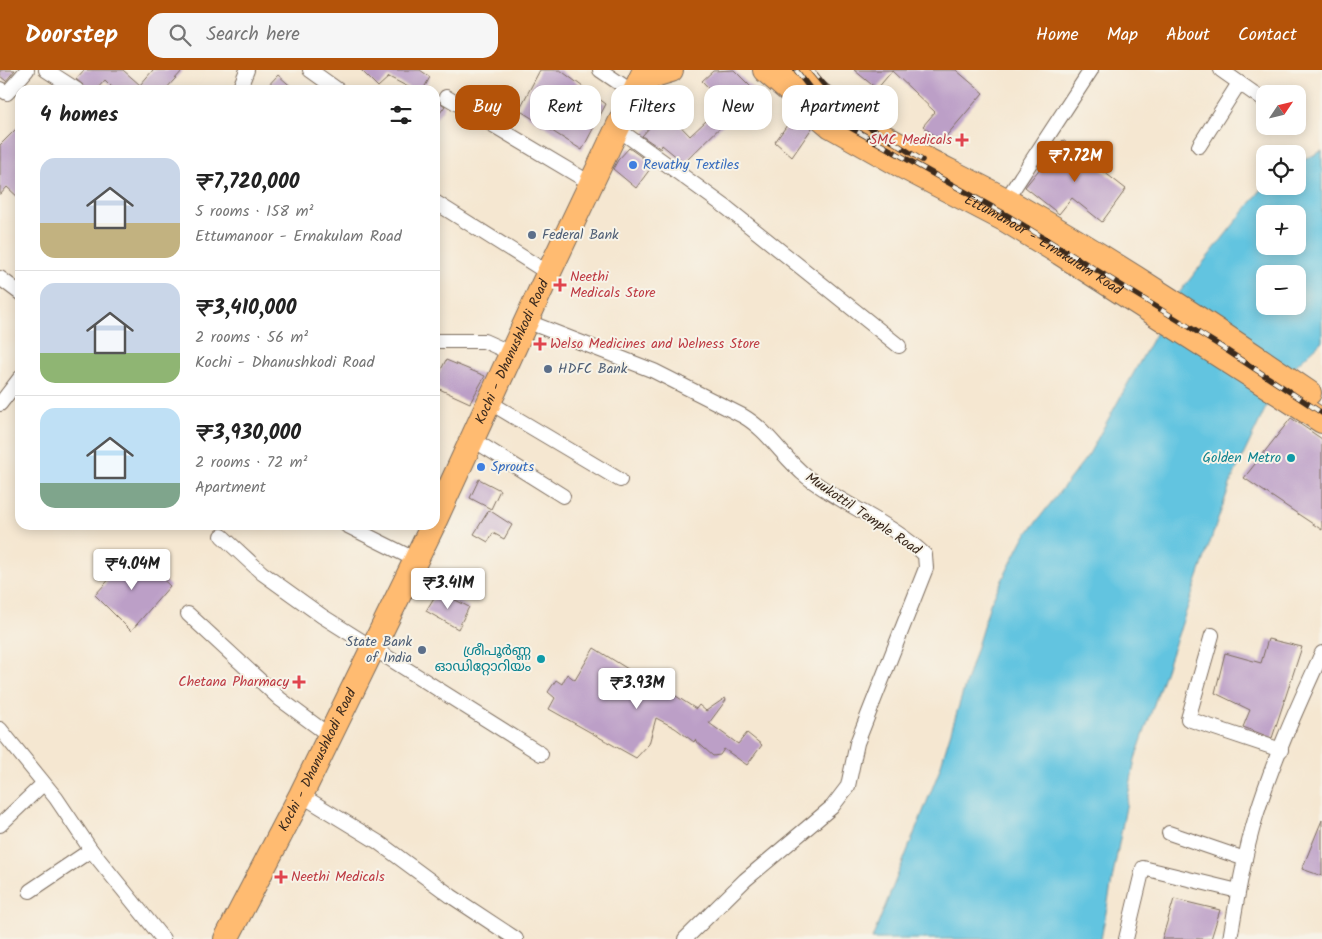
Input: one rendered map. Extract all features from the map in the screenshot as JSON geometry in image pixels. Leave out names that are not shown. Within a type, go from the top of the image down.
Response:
[{"type":"highway","name":"Ettumanoor - Ernakulam Road","points":[[765,70],[831,126],[902,166],[1004,219],[1064,244],[1321,414]]},
{"type":"highway","points":[[792,70],[841,111],[878,134],[1006,200],[1064,244]]},
{"type":"highway","name":"Kochi - Dhanushkodi Road","points":[[440,509],[548,273],[618,130]]},
{"type":"highway","name":"Kochi - Dhanushkodi Road","points":[[226,939],[330,736],[430,530]]},
{"type":"street","points":[[0,89],[7,93],[27,70]]},
{"type":"street","points":[[46,70],[69,85]]},
{"type":"street","points":[[241,85],[247,70]]},
{"type":"street","points":[[310,70],[331,85]]},
{"type":"street","points":[[600,70],[650,77]]},
{"type":"street","points":[[1221,70],[1256,95]]},
{"type":"street","points":[[1006,200],[1087,71]]},
{"type":"street","points":[[1199,146],[1239,83]]},
{"type":"street","points":[[446,97],[592,184]]},
{"type":"street","points":[[619,130],[726,208],[899,346]]},
{"type":"street","points":[[440,205],[548,273]]},
{"type":"street","points":[[0,278],[15,290]]},
{"type":"street","name":"Muukottil Temple Road","points":[[526,321],[654,371],[755,423],[786,460],[809,478],[892,530],[925,556],[926,568],[857,743],[848,786],[832,807],[745,880],[685,939]]},
{"type":"street","points":[[440,341],[484,341],[511,353]]},
{"type":"street","points":[[0,404],[15,384]]},
{"type":"street","points":[[489,402],[620,480]]},
{"type":"street","points":[[472,439],[563,496]]},
{"type":"street","points":[[356,530],[416,560]]},
{"type":"street","points":[[222,536],[262,573],[322,616],[374,646],[541,754]]},
{"type":"street","points":[[188,614],[280,699],[330,736]]},
{"type":"street","points":[[1212,635],[1188,719],[1281,750]]},
{"type":"street","points":[[1230,939],[1238,891],[1256,815],[1322,653]]},
{"type":"street","points":[[0,728],[80,831],[91,850],[163,939]]},
{"type":"street","points":[[0,825],[43,784]]},
{"type":"street","points":[[300,795],[378,842],[451,896],[516,939]]},
{"type":"street","points":[[1169,833],[1245,858]]},
{"type":"street","points":[[30,891],[91,850]]},
{"type":"street","points":[[1126,939],[1143,868],[1238,891]]},
{"type":"water","points":[[1322,151],[1322,341],[1278,382],[1232,479],[1135,759],[1101,939],[872,939],[938,774],[990,604],[1023,539],[1089,454],[1175,298],[1257,195],[1306,195],[1306,159]]},
{"type":"building","points":[[0,70],[15,70],[6,81],[0,76]]},
{"type":"building","points":[[84,70],[123,70],[140,85],[110,85],[105,80],[100,85],[83,85],[76,79]]},
{"type":"building","points":[[153,70],[183,70],[170,85],[140,85]]},
{"type":"building","points":[[361,70],[420,70],[430,77],[426,85],[404,85],[389,77],[380,85],[376,85]]},
{"type":"building","points":[[540,70],[560,70],[580,85],[532,85]]},
{"type":"building","points":[[734,70],[749,85],[706,85],[702,81],[713,71]]},
{"type":"building","points":[[854,70],[956,70],[983,93],[941,142],[923,126],[935,112],[892,71],[880,85],[872,85]]},
{"type":"building","points":[[278,75],[289,85],[269,85]]},
{"type":"building","points":[[530,89],[530,117],[520,111]]},
{"type":"building","points":[[601,100],[606,104],[601,114]]},
{"type":"building","points":[[440,103],[445,106],[440,113]]},
{"type":"building","points":[[704,123],[704,130],[717,130],[684,163],[662,145],[661,149],[642,136],[647,130],[684,130],[690,136]]},
{"type":"building","points":[[15,130],[15,194],[7,187],[0,195],[0,145]]},
{"type":"building","points":[[550,130],[592,130],[582,150]]},
{"type":"building","points":[[784,130],[811,130],[792,157],[775,142]]},
{"type":"building","points":[[1063,140],[1126,189],[1102,222],[1072,198],[1059,214],[1025,187]]},
{"type":"building","name":"Revathy Textiles","points":[[629,148],[653,165],[636,188],[613,169]]},
{"type":"building","points":[[446,360],[485,376],[470,403],[440,389],[440,371]]},
{"type":"building","name":"Golden Metro","points":[[1291,418],[1322,439],[1322,530],[1244,478]]},
{"type":"building","points":[[479,479],[500,490],[491,509],[470,498]]},
{"type":"building","points":[[489,510],[512,525],[504,539],[493,533],[488,542],[474,534]]},
{"type":"building","points":[[134,552],[170,586],[131,631],[95,595]]},
{"type":"building","points":[[438,591],[469,607],[458,629],[426,611]]},
{"type":"building","points":[[1268,639],[1302,647],[1272,738],[1243,727],[1250,710],[1215,693],[1225,653],[1261,663]]},
{"type":"building","points":[[594,648],[644,679],[647,674],[663,683],[662,687],[696,709],[699,705],[706,711],[725,698],[726,700],[709,723],[738,744],[747,733],[762,745],[747,765],[724,749],[720,755],[713,756],[695,740],[694,742],[675,728],[656,718],[649,744],[636,758],[549,709],[555,698],[548,692],[556,680],[562,684],[567,674],[575,680]]},
{"type":"building","points":[[1322,820],[1322,876],[1302,869]]},
{"type":"building","points":[[1174,899],[1220,910],[1211,939],[1162,939]]},
{"type":"railway","points":[[796,70],[815,95],[846,125],[1010,217],[1217,344],[1322,413]]},
{"type":"railway","points":[[812,70],[848,114],[922,160]]},
{"type":"place","name":"SMC Medicals","points":[[962,140]]},
{"type":"place","name":"Revathy Textiles","points":[[633,165]]},
{"type":"place","name":"Federal Bank","points":[[532,235]]},
{"type":"place","name":"Neethi Medicals Store","points":[[560,285]]},
{"type":"place","name":"Welso Medicines and Welness Store","points":[[540,344]]},
{"type":"place","name":"HDFC Bank","points":[[548,369]]},
{"type":"place","name":"Golden Metro","points":[[1291,458]]},
{"type":"place","name":"Sprouts","points":[[481,467]]},
{"type":"place","name":"State Bank of India","points":[[422,650]]},
{"type":"place","name":"ശ്രീപൂർണ്ണ ഓഡിറ്റോറിയം","points":[[541,659]]},
{"type":"place","name":"Chetana Pharmacy","points":[[299,682]]},
{"type":"place","name":"Neethi Medicals","points":[[281,877]]}]
